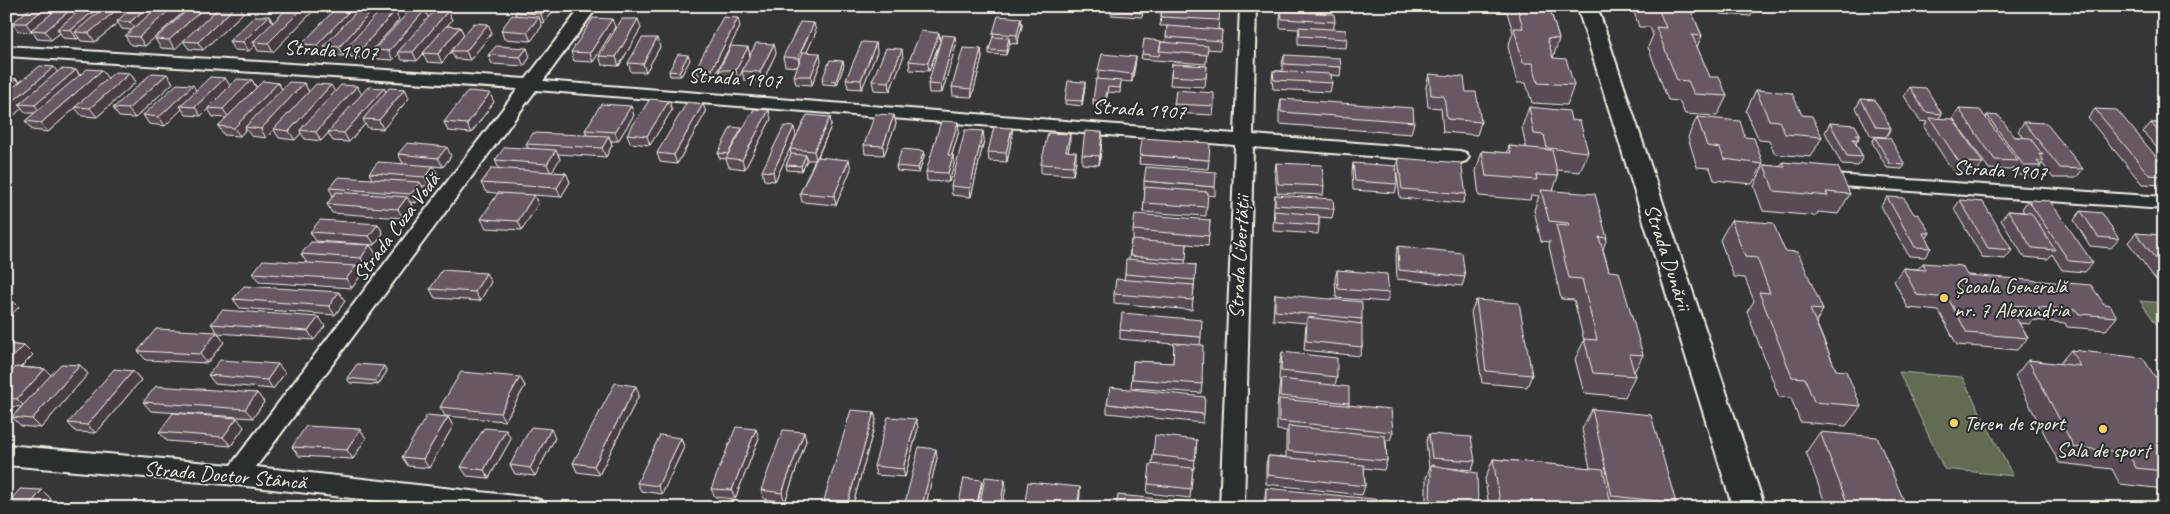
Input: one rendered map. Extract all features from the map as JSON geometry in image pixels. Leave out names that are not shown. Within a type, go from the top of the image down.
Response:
[{"type":"main road","name":"Strada Dunării","points":[[1587,6],[1749,508]]},
{"type":"street","name":"Strada Cuza Vodă","points":[[237,475],[533,85],[590,6]]},
{"type":"street","name":"Strada Libertății","points":[[1232,508],[1233,386],[1245,140],[1248,6]]},
{"type":"street","name":"Strada 1907","points":[[6,52],[533,85],[1460,157]]},
{"type":"street","name":"Strada 1907","points":[[1834,181],[2164,203]]},
{"type":"street","name":"Strada Doctor Stâncă","points":[[6,455],[237,475],[533,508]]},
{"type":"green space","points":[[2140,301],[2164,303],[2164,335]]},
{"type":"green space","name":"Teren de sport","points":[[1899,372],[1962,377],[2013,476],[1944,469]]},
{"type":"building","points":[[33,6],[48,6],[26,23],[12,23]]},
{"type":"building","points":[[61,6],[75,6],[45,31],[31,30]]},
{"type":"building","points":[[85,6],[100,6],[71,30],[57,29]]},
{"type":"building","points":[[106,6],[121,6],[89,33],[75,32]]},
{"type":"building","points":[[134,6],[149,6],[130,22],[117,21]]},
{"type":"building","points":[[159,6],[174,6],[139,37],[125,36]]},
{"type":"building","points":[[192,6],[206,6],[169,40],[155,39]]},
{"type":"building","points":[[221,6],[236,6],[198,42],[183,41]]},
{"type":"building","points":[[290,6],[305,6],[268,43],[253,42]]},
{"type":"building","points":[[338,6],[353,7],[317,45],[302,44]]},
{"type":"building","points":[[520,6],[547,6],[541,14],[515,12]]},
{"type":"building","points":[[1112,6],[1143,6],[1142,13],[1111,10]]},
{"type":"building","points":[[1162,6],[1220,7],[1219,20],[1161,17]]},
{"type":"building","points":[[1517,6],[1549,6],[1559,39],[1547,38],[1553,58],[1566,59],[1574,85],[1538,83],[1533,63],[1523,63],[1514,28],[1523,28]]},
{"type":"building","points":[[1647,6],[1689,6],[1702,36],[1692,35],[1710,77],[1719,77],[1727,96],[1694,94],[1688,81],[1677,80],[1656,27],[1666,28],[1658,8]]},
{"type":"building","points":[[360,8],[374,9],[339,47],[324,46]]},
{"type":"building","points":[[411,9],[425,10],[389,51],[374,50]]},
{"type":"building","points":[[381,10],[395,11],[361,49],[346,48]]},
{"type":"building","points":[[434,11],[448,11],[413,52],[398,52]]},
{"type":"building","points":[[1281,11],[1334,14],[1335,22],[1282,19]]},
{"type":"building","points":[[512,15],[539,17],[527,32],[501,30]]},
{"type":"building","points":[[255,16],[269,16],[243,42],[229,41]]},
{"type":"building","points":[[998,16],[1021,18],[1017,35],[993,33]]},
{"type":"building","points":[[723,17],[738,18],[712,69],[696,68]]},
{"type":"building","points":[[593,18],[612,19],[590,53],[571,52]]},
{"type":"building","points":[[622,19],[638,19],[616,57],[599,56]]},
{"type":"building","points":[[800,22],[814,23],[798,58],[783,57]]},
{"type":"building","points":[[474,23],[488,24],[466,51],[451,51]]},
{"type":"building","points":[[446,26],[460,27],[438,54],[423,53]]},
{"type":"building","points":[[1167,26],[1222,30],[1221,41],[1166,37]]},
{"type":"building","points":[[1299,27],[1346,30],[1347,39],[1300,36]]},
{"type":"building","points":[[921,31],[939,33],[928,63],[909,61]]},
{"type":"building","points":[[942,35],[955,36],[941,85],[928,84]]},
{"type":"building","points":[[993,37],[1009,38],[1006,51],[989,50]]},
{"type":"building","points":[[642,38],[657,38],[643,64],[628,63]]},
{"type":"building","points":[[1144,39],[1161,41],[1159,56],[1142,54]]},
{"type":"building","points":[[862,42],[876,43],[861,80],[846,79]]},
{"type":"building","points":[[1161,42],[1208,46],[1207,55],[1159,51]]},
{"type":"building","points":[[756,43],[774,44],[760,72],[742,71]]},
{"type":"building","points":[[496,46],[527,48],[520,57],[488,55]]},
{"type":"building","points":[[731,46],[748,47],[736,70],[719,70]]},
{"type":"building","points":[[886,48],[902,49],[889,82],[872,81]]},
{"type":"building","points":[[963,48],[981,49],[971,89],[952,87]]},
{"type":"building","points":[[803,52],[820,53],[811,76],[794,76]]},
{"type":"building","points":[[678,54],[688,55],[679,72],[669,71]]},
{"type":"building","points":[[1102,54],[1136,57],[1132,74],[1098,70]]},
{"type":"building","points":[[1284,55],[1340,58],[1341,67],[1284,64]]},
{"type":"building","points":[[830,60],[843,61],[836,81],[822,80]]},
{"type":"building","points":[[1172,64],[1207,66],[1206,78],[1171,76]]},
{"type":"building","points":[[40,66],[54,67],[6,107],[6,93]]},
{"type":"building","points":[[61,69],[76,70],[35,105],[19,104]]},
{"type":"building","points":[[87,69],[102,70],[41,123],[25,121]]},
{"type":"building","points":[[1273,71],[1331,74],[1332,83],[1274,80]]},
{"type":"building","points":[[115,72],[130,73],[90,108],[75,107]]},
{"type":"building","points":[[152,73],[167,74],[128,109],[113,108]]},
{"type":"building","points":[[1429,74],[1464,77],[1466,92],[1476,92],[1481,122],[1447,119],[1444,96],[1431,95]]},
{"type":"building","points":[[210,77],[225,78],[195,107],[180,106]]},
{"type":"building","points":[[6,78],[17,79],[6,88]]},
{"type":"building","points":[[237,79],[252,80],[223,109],[208,108]]},
{"type":"building","points":[[1096,79],[1121,81],[1120,88],[1108,87],[1105,101],[1093,100]]},
{"type":"building","points":[[263,81],[278,83],[234,128],[218,126]]},
{"type":"building","points":[[1068,81],[1085,82],[1082,101],[1065,100]]},
{"type":"building","points":[[289,82],[304,83],[261,129],[245,127]]},
{"type":"building","points":[[177,84],[193,85],[159,117],[143,115]]},
{"type":"building","points":[[316,84],[331,85],[289,131],[274,129]]},
{"type":"building","points":[[341,85],[357,86],[316,132],[300,130]]},
{"type":"building","points":[[368,87],[384,88],[344,133],[328,132]]},
{"type":"building","points":[[1910,87],[1926,88],[1942,114],[1925,112]]},
{"type":"building","points":[[389,88],[405,89],[379,120],[363,119]]},
{"type":"building","points":[[1176,90],[1214,93],[1214,106],[1174,104]]},
{"type":"building","points":[[1756,90],[1792,93],[1802,115],[1812,116],[1822,137],[1785,134],[1779,121],[1769,120]]},
{"type":"building","points":[[468,91],[490,93],[467,124],[444,122]]},
{"type":"building","points":[[650,99],[669,101],[647,136],[627,134]]},
{"type":"building","points":[[1281,99],[1413,108],[1414,122],[1281,112]]},
{"type":"building","points":[[1861,99],[1875,100],[1891,128],[1876,127]]},
{"type":"building","points":[[687,102],[703,104],[674,155],[657,153]]},
{"type":"building","points":[[601,104],[631,106],[615,132],[585,130]]},
{"type":"building","points":[[1529,107],[1569,111],[1571,120],[1580,121],[1588,152],[1547,148],[1544,135],[1534,134]]},
{"type":"building","points":[[754,109],[769,110],[742,160],[726,158]]},
{"type":"building","points":[[1959,109],[1980,110],[2018,161],[1995,160]]},
{"type":"building","points":[[2095,109],[2117,110],[2164,166],[2164,176],[2149,175]]},
{"type":"building","points":[[875,114],[894,115],[883,146],[864,145]]},
{"type":"building","points":[[807,115],[830,117],[814,151],[790,149]]},
{"type":"building","points":[[1987,115],[1999,116],[2015,137],[2030,138],[2043,155],[2039,154],[2044,161],[2037,161],[2041,166],[2024,166]]},
{"type":"building","points":[[1697,117],[1740,121],[1745,137],[1754,138],[1763,164],[1724,159],[1720,148],[1707,146]]},
{"type":"building","points":[[1930,118],[1953,119],[1983,163],[1959,162]]},
{"type":"building","points":[[941,121],[958,122],[948,155],[953,155],[948,173],[926,172]]},
{"type":"building","points":[[2024,122],[2046,123],[2083,169],[2060,168]]},
{"type":"building","points":[[1830,123],[1855,125],[1860,134],[1856,134],[1859,140],[1853,139],[1863,157],[1847,156]]},
{"type":"building","points":[[2151,123],[2164,123],[2164,138]]},
{"type":"building","points":[[784,126],[794,127],[773,172],[762,171]]},
{"type":"building","points":[[731,127],[742,128],[728,154],[718,153]]},
{"type":"building","points":[[994,127],[1012,128],[1006,153],[988,152]]},
{"type":"building","points":[[965,130],[983,131],[970,188],[951,186]]},
{"type":"building","points":[[1085,131],[1102,132],[1100,156],[1082,155]]},
{"type":"building","points":[[533,133],[609,136],[602,148],[526,144]]},
{"type":"building","points":[[1048,133],[1070,134],[1066,151],[1076,152],[1073,166],[1041,164]]},
{"type":"building","points":[[1875,137],[1890,138],[1905,165],[1890,164]]},
{"type":"building","points":[[1142,138],[1210,143],[1209,160],[1140,155]]},
{"type":"building","points":[[407,143],[447,147],[438,158],[398,154]]},
{"type":"building","points":[[1509,146],[1552,150],[1558,176],[1536,175],[1537,180],[1486,176],[1482,151],[1511,153]]},
{"type":"building","points":[[505,147],[556,150],[547,164],[495,160]]},
{"type":"building","points":[[902,149],[924,151],[918,168],[896,166]]},
{"type":"building","points":[[791,154],[806,155],[801,166],[786,165]]},
{"type":"building","points":[[817,157],[849,160],[834,196],[800,193]]},
{"type":"building","points":[[1398,158],[1461,163],[1466,194],[1402,189]]},
{"type":"building","points":[[378,162],[433,166],[425,177],[369,173]]},
{"type":"building","points":[[1783,162],[1838,167],[1850,194],[1826,192],[1828,196],[1774,191],[1764,165],[1785,167]]},
{"type":"building","points":[[1276,163],[1322,165],[1324,186],[1278,184]]},
{"type":"building","points":[[1353,163],[1396,166],[1397,184],[1355,181]]},
{"type":"building","points":[[1146,167],[1216,172],[1215,187],[1144,181]]},
{"type":"building","points":[[492,168],[566,173],[557,188],[481,183]]},
{"type":"building","points":[[338,177],[420,182],[411,194],[329,188]]},
{"type":"building","points":[[1145,187],[1208,192],[1207,207],[1144,203]]},
{"type":"building","points":[[1541,190],[1595,194],[1607,238],[1599,237],[1609,271],[1619,272],[1643,355],[1629,354],[1635,376],[1593,373],[1584,339],[1597,340],[1582,279],[1569,278],[1556,225],[1569,226],[1568,223],[1549,221]]},
{"type":"building","points":[[336,192],[407,197],[398,209],[327,204]]},
{"type":"building","points":[[498,193],[534,195],[518,221],[481,219]]},
{"type":"building","points":[[1275,195],[1333,199],[1334,209],[1275,205]]},
{"type":"building","points":[[1887,197],[1904,198],[1914,214],[1919,215],[1930,233],[1923,233],[1931,248],[1915,247]]},
{"type":"building","points":[[1960,200],[1983,202],[2012,250],[1988,248]]},
{"type":"building","points":[[2028,200],[2050,201],[2093,263],[2069,261]]},
{"type":"building","points":[[1274,211],[1319,215],[1319,225],[1275,222]]},
{"type":"building","points":[[2008,211],[2031,213],[2055,250],[2032,248]]},
{"type":"building","points":[[2081,211],[2102,213],[2119,239],[2098,237]]},
{"type":"building","points":[[1135,214],[1210,220],[1209,236],[1133,230]]},
{"type":"building","points":[[320,220],[378,224],[369,236],[310,232]]},
{"type":"building","points":[[1731,220],[1773,223],[1785,251],[1798,252],[1823,310],[1810,309],[1836,370],[1846,371],[1861,406],[1814,402],[1805,378],[1792,377],[1759,292],[1770,293],[1757,258],[1745,257]]},
{"type":"building","points":[[2136,233],[2162,235],[2164,237],[2164,270]]},
{"type":"building","points":[[1131,240],[1187,244],[1186,260],[1130,256]]},
{"type":"building","points":[[311,242],[370,245],[361,258],[301,254]]},
{"type":"building","points":[[1398,246],[1462,253],[1465,277],[1399,270]]},
{"type":"building","points":[[1126,259],[1196,265],[1195,280],[1125,274]]},
{"type":"building","points":[[263,260],[356,266],[346,279],[253,273]]},
{"type":"building","points":[[1923,263],[1962,266],[1967,275],[2091,285],[2104,304],[2110,305],[2117,317],[2079,314],[2076,310],[2038,307],[2041,311],[2028,310],[2026,306],[2008,305],[2028,338],[1967,333],[1948,298],[1917,295],[1903,268],[1926,270]]},
{"type":"building","points":[[442,270],[486,273],[475,292],[430,289]]},
{"type":"building","points":[[1337,270],[1387,274],[1389,293],[1338,289]]},
{"type":"building","points":[[1116,279],[1194,285],[1193,300],[1114,294]]},
{"type":"building","points":[[244,286],[339,292],[329,306],[233,299]]},
{"type":"building","points":[[1275,294],[1362,302],[1362,319],[1275,311]]},
{"type":"building","points":[[1476,300],[1519,303],[1532,375],[1486,371]]},
{"type":"building","points":[[222,310],[319,317],[308,331],[211,324]]},
{"type":"building","points":[[1122,313],[1202,320],[1201,337],[1120,330]]},
{"type":"building","points":[[1307,317],[1362,324],[1362,347],[1306,341]]},
{"type":"building","points":[[156,329],[217,332],[200,354],[138,351]]},
{"type":"building","points":[[1174,343],[1203,345],[1202,384],[1132,379],[1133,361],[1173,363]]},
{"type":"building","points":[[6,344],[24,346],[6,364]]},
{"type":"building","name":"Sala de sport","points":[[2071,350],[2143,358],[2155,377],[2164,378],[2164,471],[2136,468],[2128,453],[2074,447],[2028,360],[2080,366]]},
{"type":"building","points":[[1282,352],[1337,358],[1337,377],[1281,371]]},
{"type":"building","points":[[220,360],[278,364],[267,380],[208,375]]},
{"type":"building","points":[[61,364],[80,365],[32,419],[12,417]]},
{"type":"building","points":[[357,364],[384,366],[375,381],[347,378]]},
{"type":"building","points":[[16,367],[45,369],[17,399],[6,398],[6,377]]},
{"type":"building","points":[[114,369],[133,371],[87,425],[68,423]]},
{"type":"building","points":[[461,372],[520,377],[500,413],[440,407]]},
{"type":"building","points":[[1281,379],[1349,387],[1349,403],[1280,396]]},
{"type":"building","points":[[615,383],[636,386],[594,466],[573,463]]},
{"type":"building","points":[[156,386],[257,393],[245,409],[143,402]]},
{"type":"building","points":[[1110,387],[1205,397],[1204,414],[1107,404]]},
{"type":"building","points":[[1279,399],[1391,409],[1393,432],[1279,421]]},
{"type":"building","points":[[1592,409],[1651,415],[1676,503],[1612,496]]},
{"type":"building","points":[[851,410],[874,412],[848,502],[824,500]]},
{"type":"building","points":[[173,413],[237,418],[223,437],[159,432]]},
{"type":"building","points":[[427,415],[448,417],[423,459],[402,457]]},
{"type":"building","points":[[888,417],[916,419],[903,469],[874,466]]},
{"type":"building","points":[[306,426],[360,429],[347,450],[292,447]]},
{"type":"building","points":[[1288,426],[1385,436],[1387,461],[1288,451]]},
{"type":"building","points":[[531,427],[551,429],[530,468],[510,465]]},
{"type":"building","points":[[736,427],[756,429],[732,490],[711,489]]},
{"type":"building","points":[[484,428],[506,430],[484,470],[461,467]]},
{"type":"building","points":[[783,430],[804,432],[782,493],[761,490]]},
{"type":"building","points":[[1820,432],[1877,437],[1907,508],[1849,508]]},
{"type":"building","points":[[1429,434],[1471,437],[1475,461],[1432,458]]},
{"type":"building","points":[[660,435],[681,438],[658,486],[637,483]]},
{"type":"building","points":[[1155,435],[1197,440],[1195,460],[1153,455]]},
{"type":"building","points":[[919,447],[936,449],[922,505],[905,503]]},
{"type":"building","points":[[1268,456],[1364,465],[1365,486],[1267,475]]},
{"type":"building","points":[[1493,459],[1603,469],[1612,508],[1501,508]]},
{"type":"building","points":[[1150,464],[1193,468],[1191,489],[1148,484]]},
{"type":"building","points":[[1431,465],[1477,473],[1478,508],[1430,508]]},
{"type":"building","points":[[985,477],[1005,479],[1000,508],[979,508]]},
{"type":"building","points":[[964,478],[982,480],[976,508],[958,508]]},
{"type":"building","points":[[1028,482],[1080,487],[1077,508],[1024,508]]},
{"type":"building","points":[[1266,488],[1412,503],[1412,508],[1266,508]]},
{"type":"building","points":[[20,489],[42,490],[27,508],[6,508],[6,505]]},
{"type":"building","points":[[1118,495],[1191,502],[1191,508],[1116,508]]},
{"type":"building","points":[[1914,503],[1967,508],[1916,508]]},
{"type":"building","points":[[162,505],[190,507],[160,508]]},
{"type":"building","points":[[120,506],[135,508],[119,508]]},
{"type":"place","name":"Școala Generală nr. 7 Alexandria","points":[[1944,298]]},
{"type":"place","name":"Teren de sport","points":[[1954,423]]},
{"type":"place","name":"Sala de sport","points":[[2103,429]]}]
